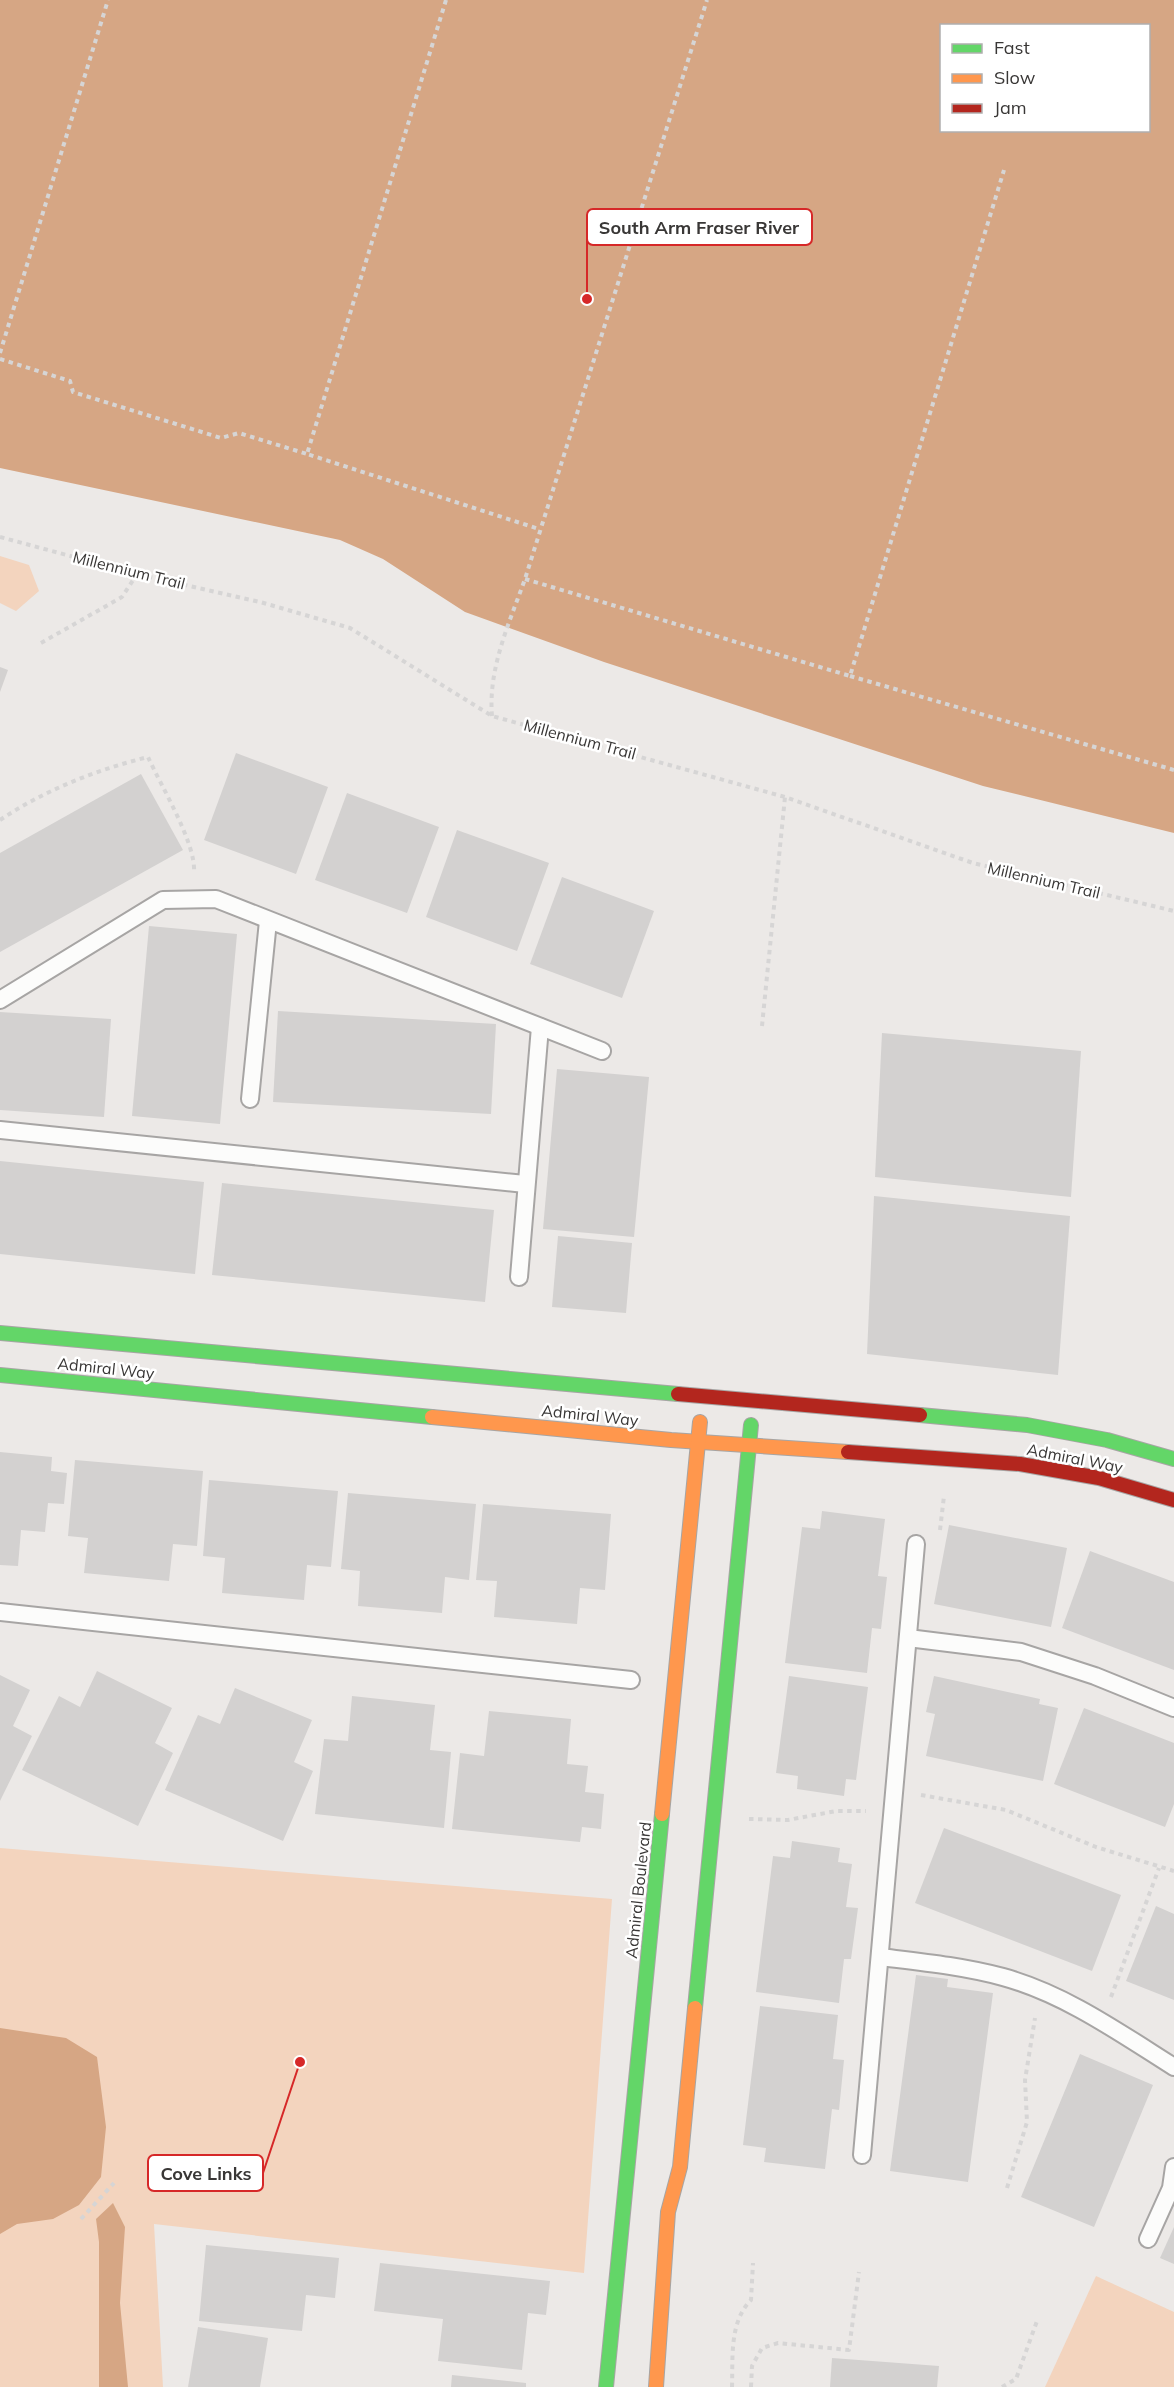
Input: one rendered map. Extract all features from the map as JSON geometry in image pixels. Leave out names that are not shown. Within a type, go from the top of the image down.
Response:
[{"type":"street","name":"Admiral Way","points":[[0,1333],[1026,1425],[1107,1440],[1174,1459]]},
{"type":"street","name":"Admiral Way","points":[[0,1375],[698,1442],[1020,1464],[1099,1478],[1174,1500]]},
{"type":"street","name":"Admiral Boulevard","points":[[606,2387],[703,1396]]},
{"type":"street","points":[[656,2387],[668,2212],[680,2167],[753,1402]]},
{"type":"lane","points":[[0,1000],[163,900],[216,899],[602,1051]]},
{"type":"lane","points":[[250,1099],[268,921]]},
{"type":"lane","points":[[519,1277],[525,1184],[540,1027]]},
{"type":"lane","points":[[0,1130],[525,1184]]},
{"type":"lane","points":[[1099,1478],[1107,1440]]},
{"type":"lane","points":[[862,2155],[916,1544]]},
{"type":"lane","points":[[0,1612],[632,1680]]},
{"type":"lane","points":[[908,1638],[1021,1652],[1095,1676],[1174,1708]]},
{"type":"lane","points":[[880,1957],[947,1965],[1004,1977],[1045,1992],[1102,2021],[1174,2067]]},
{"type":"lane","points":[[1148,2239],[1171,2188],[1174,2167]]},
{"type":"path","points":[[0,353],[108,0]]},
{"type":"path","points":[[308,454],[446,0]]},
{"type":"path","points":[[492,716],[491,697],[496,661],[525,579],[707,0]]},
{"type":"path","points":[[850,676],[1004,170]]},
{"type":"path","points":[[0,359],[70,381],[73,392],[209,435],[221,438],[239,433],[539,529]]},
{"type":"path","name":"Millennium Trail","points":[[0,537],[137,574],[260,602],[350,628],[492,716],[785,797],[973,863],[1174,911]]},
{"type":"path","points":[[41,644],[122,597],[137,574]]},
{"type":"path","points":[[525,579],[1174,770]]},
{"type":"path","points":[[0,820],[22,805],[64,786],[111,766],[148,757],[185,833],[195,863],[193,899]]},
{"type":"path","points":[[762,1026],[785,797]]},
{"type":"path","points":[[894,1791],[1006,1810],[1096,1847],[1174,1871]]},
{"type":"path","points":[[746,1819],[788,1820],[836,1811],[892,1810]]},
{"type":"path","points":[[1102,2021],[1159,1868]]},
{"type":"path","points":[[1006,2188],[1027,2122],[1025,2080],[1033,2024],[1045,1992]]},
{"type":"path","points":[[81,2219],[114,2183]]},
{"type":"path","points":[[732,2387],[735,2331],[742,2309],[751,2300],[753,2263]]},
{"type":"path","points":[[751,2387],[752,2366],[762,2348],[778,2343],[849,2350],[860,2272]]},
{"type":"path","points":[[1002,2387],[1016,2379],[1037,2321]]},
{"type":"shaded area","points":[[0,0],[1174,0],[1174,833],[983,786],[604,662],[465,612],[383,559],[340,540],[0,468]]},
{"type":"shaded area","points":[[0,556],[29,565],[39,591],[16,611],[0,603]]},
{"type":"shaded area","points":[[0,1848],[612,1899],[584,2273],[154,2224],[163,2387],[0,2387]]},
{"type":"shaded area","points":[[0,2028],[66,2038],[97,2057],[106,2127],[101,2177],[79,2205],[53,2219],[17,2224],[0,2234]]},
{"type":"shaded area","points":[[113,2203],[125,2227],[120,2303],[128,2387],[99,2387],[99,2242],[96,2219]]},
{"type":"shaded area","points":[[1096,2276],[1174,2312],[1174,2387],[1045,2387]]},
{"type":"building","points":[[0,667],[8,670],[0,692]]},
{"type":"building","points":[[236,753],[328,787],[296,874],[204,840]]},
{"type":"building","points":[[141,774],[183,850],[0,952],[0,853]]},
{"type":"building","points":[[347,793],[439,827],[407,913],[315,880]]},
{"type":"building","points":[[457,830],[549,863],[517,951],[426,917]]},
{"type":"building","points":[[562,877],[654,911],[622,998],[530,964]]},
{"type":"building","points":[[149,926],[237,934],[220,1124],[132,1116]]},
{"type":"building","points":[[278,1011],[496,1024],[491,1114],[273,1102]]},
{"type":"building","points":[[0,1012],[111,1019],[104,1117],[0,1110]]},
{"type":"building","points":[[882,1033],[1081,1051],[1071,1197],[875,1177]]},
{"type":"building","points":[[557,1069],[649,1077],[634,1237],[543,1229]]},
{"type":"building","points":[[0,1161],[204,1182],[195,1274],[0,1254]]},
{"type":"building","points":[[222,1183],[494,1210],[485,1302],[212,1275]]},
{"type":"building","points":[[874,1196],[1070,1216],[1058,1375],[867,1354]]},
{"type":"building","points":[[558,1236],[632,1243],[626,1313],[552,1307]]},
{"type":"building","points":[[0,1452],[52,1457],[51,1471],[67,1473],[64,1504],[48,1503],[45,1532],[21,1530],[18,1566],[0,1565]]},
{"type":"building","points":[[75,1460],[203,1471],[197,1546],[173,1544],[169,1581],[84,1573],[88,1538],[68,1536]]},
{"type":"building","points":[[209,1480],[338,1491],[331,1567],[307,1565],[304,1600],[222,1593],[225,1558],[203,1556]]},
{"type":"building","points":[[348,1493],[476,1504],[469,1580],[445,1577],[442,1613],[358,1606],[360,1571],[341,1569]]},
{"type":"building","points":[[483,1504],[611,1514],[605,1590],[580,1588],[577,1624],[494,1617],[497,1581],[476,1580]]},
{"type":"building","points":[[822,1511],[885,1519],[878,1576],[887,1577],[881,1629],[872,1628],[867,1673],[785,1663],[802,1527],[820,1529]]},
{"type":"building","points":[[949,1525],[1067,1548],[1051,1627],[934,1604]]},
{"type":"building","points":[[1090,1551],[1174,1582],[1174,1670],[1062,1628]]},
{"type":"building","points":[[97,1671],[172,1708],[155,1743],[173,1753],[138,1826],[22,1770],[59,1696],[80,1707]]},
{"type":"building","points":[[0,1675],[30,1690],[13,1726],[32,1736],[0,1801]]},
{"type":"building","points":[[789,1676],[868,1687],[856,1780],[846,1779],[844,1796],[797,1789],[798,1776],[776,1773]]},
{"type":"building","points":[[934,1676],[1040,1699],[1039,1704],[1058,1708],[1043,1781],[926,1756],[935,1714],[926,1712]]},
{"type":"building","points":[[235,1688],[312,1720],[294,1762],[313,1771],[283,1841],[165,1790],[198,1715],[220,1724]]},
{"type":"building","points":[[352,1696],[435,1705],[430,1750],[451,1752],[444,1828],[315,1814],[324,1739],[348,1741]]},
{"type":"building","points":[[1084,1708],[1174,1743],[1174,1804],[1165,1827],[1054,1784]]},
{"type":"building","points":[[489,1711],[571,1719],[567,1764],[588,1766],[585,1792],[604,1794],[601,1829],[582,1827],[580,1842],[452,1829],[460,1753],[484,1756]]},
{"type":"building","points":[[944,1828],[1121,1895],[1092,1971],[915,1903]]},
{"type":"building","points":[[792,1841],[840,1848],[838,1862],[852,1864],[846,1907],[858,1908],[851,1959],[844,1959],[839,2003],[756,1992],[773,1856],[790,1858]]},
{"type":"building","points":[[1156,1906],[1174,1914],[1174,2000],[1126,1981]]},
{"type":"building","points":[[916,1975],[948,1979],[947,1987],[993,1993],[968,2182],[890,2171]]},
{"type":"building","points":[[760,2006],[838,2015],[833,2059],[844,2060],[839,2110],[832,2109],[825,2169],[764,2162],[766,2148],[743,2145]]},
{"type":"building","points":[[1080,2054],[1153,2085],[1094,2227],[1021,2197]]},
{"type":"building","points":[[1174,2227],[1174,2264],[1160,2258]]},
{"type":"building","points":[[206,2245],[339,2258],[335,2298],[306,2295],[302,2331],[199,2321]]},
{"type":"building","points":[[380,2263],[550,2281],[546,2315],[528,2313],[522,2370],[438,2361],[443,2319],[374,2311]]},
{"type":"building","points":[[198,2327],[268,2338],[260,2387],[188,2387]]},
{"type":"building","points":[[832,2358],[939,2366],[937,2387],[830,2387]]},
{"type":"building","points":[[452,2375],[526,2383],[526,2387],[451,2387]]},
{"type":"traffic: fast","points":[[0,1333],[678,1394]]},
{"type":"traffic: fast","points":[[0,1375],[432,1417]]},
{"type":"traffic: fast","points":[[920,1415],[1027,1425],[1107,1440],[1174,1459]]},
{"type":"traffic: fast","points":[[695,2008],[751,1425]]},
{"type":"traffic: fast","points":[[606,2387],[662,1814]]},
{"type":"traffic: slow","points":[[432,1417],[671,1440],[848,1452]]},
{"type":"traffic: slow","points":[[662,1814],[700,1422]]},
{"type":"traffic: slow","points":[[656,2387],[668,2212],[680,2167],[695,2008]]},
{"type":"traffic: jam","points":[[678,1394],[920,1415]]},
{"type":"traffic: jam","points":[[848,1452],[1020,1464],[1099,1478],[1174,1500]]},
{"type":"place","name":"South Arm Fraser River","points":[[587,299]]},
{"type":"place","name":"Cove Links","points":[[300,2062]]}]
